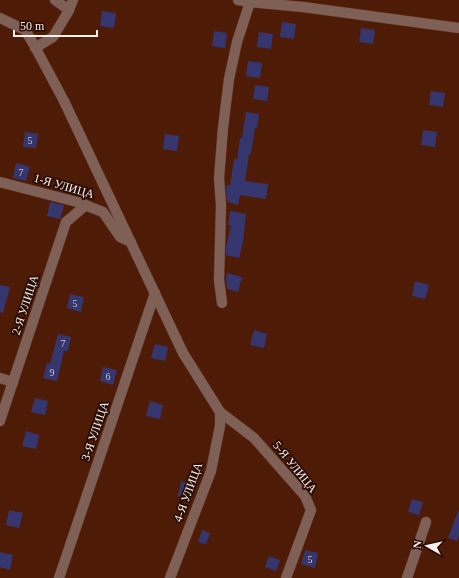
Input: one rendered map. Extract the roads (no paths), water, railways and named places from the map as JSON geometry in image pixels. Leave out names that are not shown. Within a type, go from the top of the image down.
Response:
[{"type":"street","points":[[56,0],[69,10]]},
{"type":"street","points":[[35,48],[53,37],[69,10],[73,0]]},
{"type":"street","points":[[238,0],[311,8],[459,28]]},
{"type":"street","points":[[222,303],[219,280],[221,206],[219,178],[222,135],[229,79],[237,42],[250,1]]},
{"type":"street","points":[[0,18],[25,30],[64,101],[183,353],[220,412]]},
{"type":"street","name":"1-Я УЛИЦА","points":[[0,182],[86,205],[103,212],[120,238],[131,242]]},
{"type":"street","name":"2-Я УЛИЦА","points":[[0,420],[66,222],[86,205]]},
{"type":"street","name":"3-Я УЛИЦА","points":[[59,578],[155,293]]},
{"type":"street","points":[[0,378],[13,382]]},
{"type":"street","name":"4-Я УЛИЦА","points":[[170,578],[211,471],[220,426],[220,412]]},
{"type":"street","name":"5-Я УЛИЦА","points":[[220,412],[254,438],[305,496],[311,510],[286,578]]},
{"type":"street","points":[[407,578],[426,522]]}]
